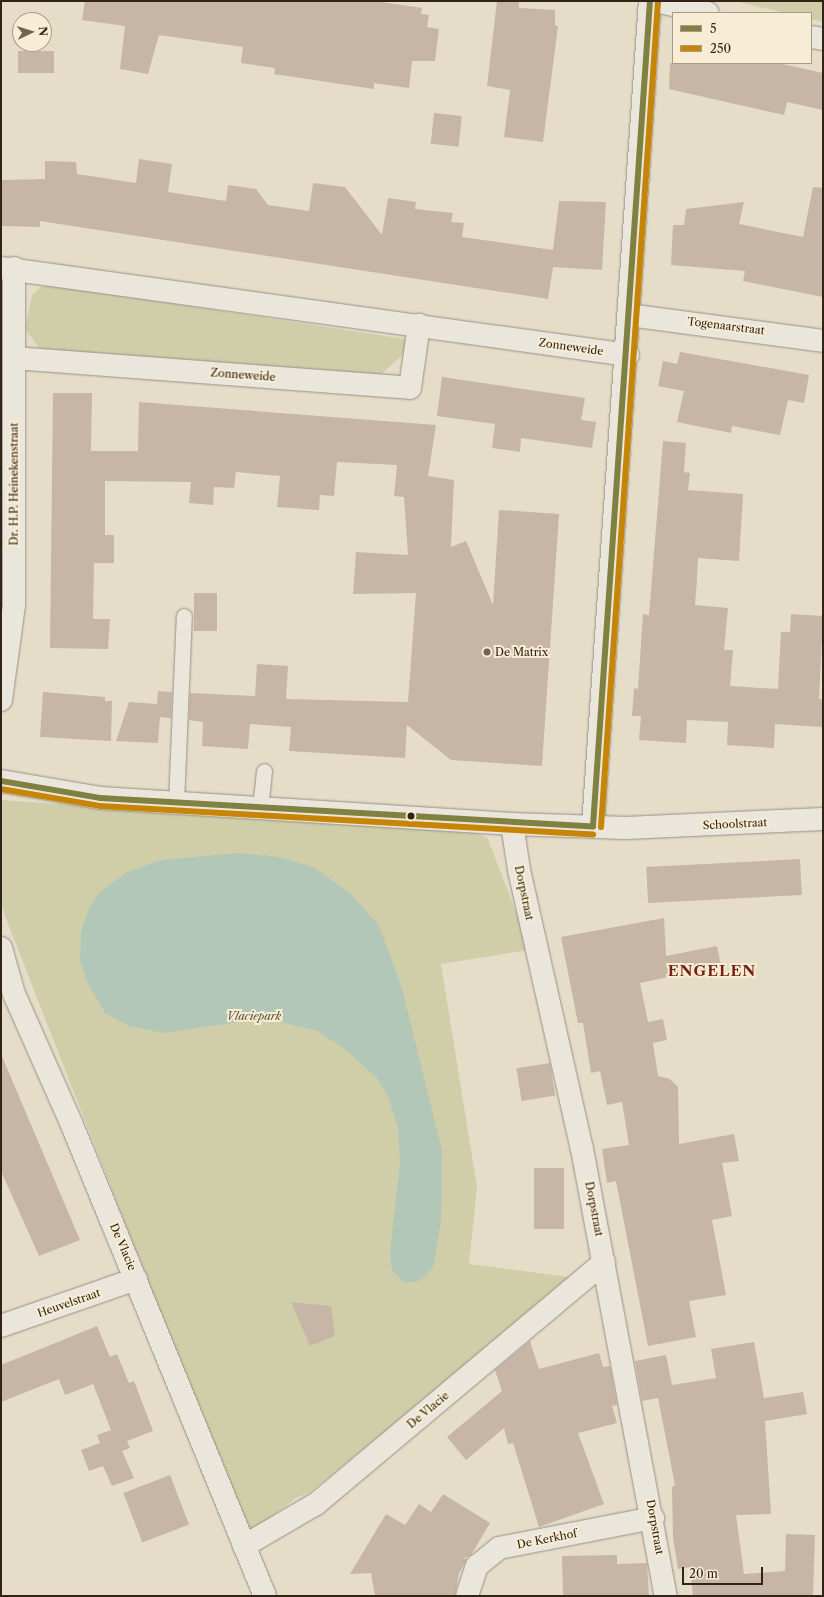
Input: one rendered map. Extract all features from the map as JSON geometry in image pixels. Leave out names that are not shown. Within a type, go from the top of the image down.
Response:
[{"type":"street","points":[[593,826],[628,355],[650,1]]},
{"type":"street","points":[[656,1],[704,12]]},
{"type":"street","points":[[812,37],[823,39]]},
{"type":"street","name":"Zonneweide","points":[[8,268],[628,355]]},
{"type":"street","name":"Dr. H.P. Heinekenstraat","points":[[1,700],[14,605],[14,358],[8,268]]},
{"type":"street","name":"Togenaarstraat","points":[[630,315],[823,341]]},
{"type":"street","name":"Zonneweide","points":[[14,358],[410,388],[419,325]]},
{"type":"street","name":"Schoolstraat","points":[[1,781],[100,798],[512,824],[593,826],[823,819]]},
{"type":"street","name":"Dorpstraat","points":[[512,824],[519,870],[582,1149],[653,1518],[666,1596]]},
{"type":"street","name":"De Vlacie","points":[[1,948],[14,994],[136,1279],[265,1596]]},
{"type":"street","name":"De Vlacie","points":[[244,1546],[316,1504],[604,1262]]},
{"type":"street","name":"Heuvelstraat","points":[[1,1326],[136,1279]]},
{"type":"street","name":"De Kerkhof","points":[[467,1596],[477,1566],[499,1548],[653,1518]]},
{"type":"lane","points":[[176,803],[184,616]]},
{"type":"lane","points":[[260,808],[264,771]]},
{"type":"green space","points":[[734,1],[823,1],[823,22],[812,19],[812,12],[782,12]]},
{"type":"green space","points":[[52,285],[405,339],[404,354],[378,377],[40,349],[25,329],[32,295],[41,287]]},
{"type":"green space","name":"Vlaciepark","points":[[1,800],[477,833],[488,839],[520,923],[528,950],[441,964],[477,1187],[469,1264],[576,1278],[310,1492],[296,1498],[247,1536],[5,916],[1,900]]},
{"type":"shaded area","points":[[238,853],[280,857],[315,868],[352,895],[379,926],[402,988],[442,1151],[441,1221],[433,1268],[419,1281],[406,1283],[392,1271],[390,1252],[400,1163],[398,1128],[388,1096],[377,1078],[347,1051],[318,1031],[280,1022],[239,1022],[163,1033],[129,1026],[105,1013],[88,984],[80,960],[81,931],[89,908],[100,892],[127,872],[161,860]]},
{"type":"building","points":[[85,1],[374,1],[422,8],[421,14],[429,15],[427,27],[439,29],[435,61],[412,61],[409,88],[374,83],[374,89],[274,74],[275,68],[241,63],[243,47],[159,35],[148,74],[120,69],[125,26],[82,20]]},
{"type":"building","points":[[497,1],[519,1],[519,8],[555,10],[555,25],[558,26],[543,142],[504,137],[510,90],[487,86]]},
{"type":"building","points":[[54,51],[54,73],[18,73],[18,52]]},
{"type":"building","points":[[670,63],[782,64],[823,73],[823,110],[787,102],[784,115],[669,89]]},
{"type":"building","points":[[434,113],[462,116],[459,147],[431,144]]},
{"type":"building","points":[[139,159],[172,164],[168,192],[226,201],[228,185],[256,189],[268,205],[309,211],[313,183],[345,187],[382,235],[388,198],[416,202],[415,209],[453,213],[451,222],[464,223],[462,237],[553,250],[559,201],[606,202],[602,270],[553,267],[548,299],[40,221],[40,227],[1,226],[1,180],[45,179],[45,161],[76,162],[77,174],[136,183]]},
{"type":"building","points":[[813,187],[823,188],[823,297],[743,281],[745,271],[671,265],[673,225],[684,225],[686,209],[744,202],[739,224],[803,237]]},
{"type":"building","points":[[680,352],[809,375],[804,403],[788,400],[780,435],[732,426],[731,433],[677,422],[684,391],[658,386],[663,361],[677,364]]},
{"type":"building","points":[[442,377],[585,398],[581,420],[596,422],[592,448],[521,438],[520,452],[492,448],[495,424],[437,416]]},
{"type":"building","points":[[53,393],[92,393],[91,451],[138,451],[139,402],[436,425],[428,476],[454,480],[451,547],[466,541],[493,605],[499,510],[559,514],[542,766],[451,760],[407,725],[405,758],[289,751],[291,727],[250,724],[248,749],[202,746],[203,722],[189,720],[190,693],[255,696],[257,664],[288,666],[286,699],[408,702],[416,593],[353,594],[356,552],[408,555],[404,497],[394,496],[397,465],[337,462],[334,496],[320,495],[319,510],[277,507],[280,476],[236,472],[234,488],[214,487],[213,505],[189,503],[191,482],[105,481],[105,535],[114,535],[114,563],[94,563],[93,619],[110,619],[108,649],[50,648]]},
{"type":"building","points":[[663,441],[686,443],[684,472],[690,473],[688,490],[743,494],[739,561],[698,558],[695,605],[728,608],[724,650],[733,650],[730,686],[778,689],[781,632],[790,632],[791,614],[823,616],[819,699],[823,699],[823,727],[775,724],[774,748],[727,745],[728,722],[687,720],[686,743],[639,740],[641,716],[632,716],[634,688],[638,689],[643,614],[649,615]]},
{"type":"building","points":[[194,593],[217,593],[217,631],[194,631]]},
{"type":"building","points":[[158,691],[172,692],[171,718],[160,717],[158,743],[116,741],[129,702],[157,704]]},
{"type":"building","points":[[43,692],[105,697],[105,701],[112,701],[111,741],[40,737]]},
{"type":"building","points":[[800,859],[802,895],[648,903],[646,867]]},
{"type":"building","points":[[664,918],[666,956],[717,946],[721,966],[640,983],[648,1022],[663,1019],[667,1040],[653,1043],[658,1076],[670,1079],[678,1087],[679,1144],[734,1134],[739,1161],[722,1163],[732,1216],[712,1220],[726,1295],[689,1301],[696,1337],[648,1346],[616,1181],[607,1183],[602,1149],[629,1145],[622,1102],[607,1105],[600,1071],[591,1073],[583,1023],[578,1023],[561,937]]},
{"type":"building","points":[[1,1054],[80,1240],[39,1256],[1,1171]]},
{"type":"building","points":[[550,1063],[555,1096],[522,1101],[516,1068]]},
{"type":"building","points":[[534,1168],[564,1168],[564,1229],[534,1229]]},
{"type":"building","points":[[291,1302],[331,1306],[335,1336],[310,1346]]},
{"type":"building","points":[[97,1326],[110,1357],[117,1354],[129,1383],[134,1381],[153,1431],[127,1441],[130,1448],[122,1451],[134,1478],[112,1486],[103,1466],[89,1471],[81,1450],[100,1443],[97,1435],[111,1430],[93,1384],[65,1395],[59,1379],[1,1402],[1,1365]]},
{"type":"building","points":[[530,1341],[539,1369],[599,1353],[603,1367],[610,1366],[617,1405],[612,1406],[617,1423],[578,1433],[604,1504],[539,1527],[513,1443],[508,1444],[504,1428],[466,1460],[447,1437],[502,1391],[495,1370]]},
{"type":"building","points":[[754,1342],[764,1398],[803,1392],[807,1414],[765,1421],[771,1514],[736,1515],[744,1574],[785,1571],[786,1534],[815,1535],[813,1596],[693,1596],[690,1567],[678,1569],[673,1537],[672,1487],[675,1485],[658,1398],[642,1401],[635,1361],[666,1355],[672,1385],[716,1378],[711,1349]]},
{"type":"building","points":[[170,1475],[189,1524],[142,1542],[123,1493]]},
{"type":"building","points":[[443,1494],[490,1523],[471,1555],[463,1559],[467,1559],[459,1573],[455,1596],[375,1596],[371,1573],[350,1574],[386,1514],[405,1525],[419,1504],[431,1512]]},
{"type":"building","points":[[617,1555],[617,1564],[647,1563],[649,1596],[563,1596],[562,1556]]},
{"type":"transit line","name":"5","points":[[593,826],[650,1]]},
{"type":"transit line","name":"250","points":[[601,827],[658,2]]},
{"type":"transit line","name":"5","points":[[1,781],[100,798],[593,826]]},
{"type":"transit line","name":"250","points":[[1,789],[100,806],[593,834]]},
{"type":"place","name":"De Matrix","points":[[487,652]]},
{"type":"district","name":"ENGELEN","points":[[712,971]]}]
